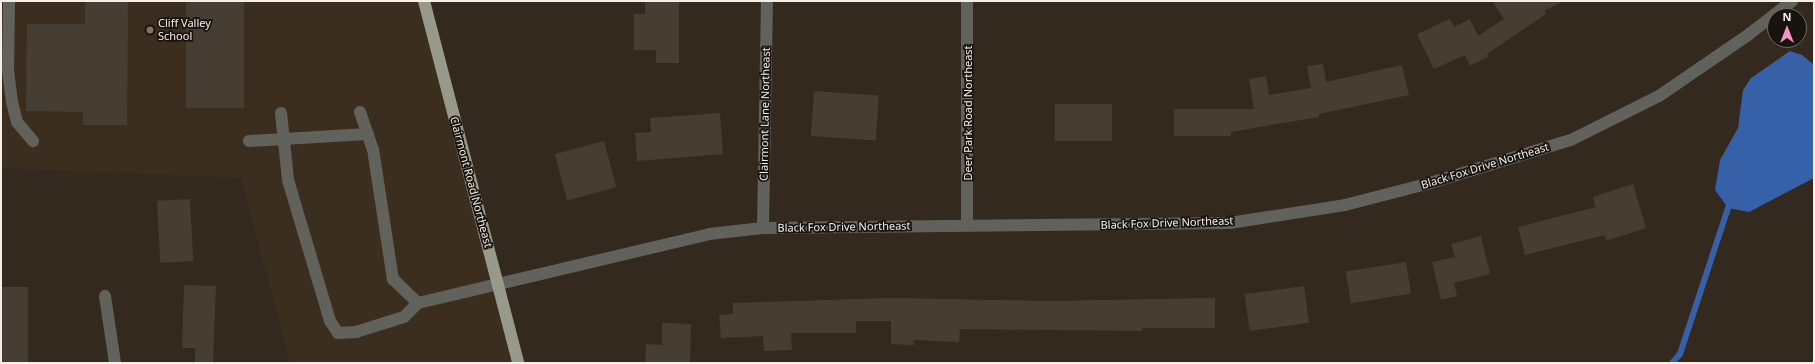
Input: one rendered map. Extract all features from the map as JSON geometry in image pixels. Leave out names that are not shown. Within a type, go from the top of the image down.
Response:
[{"type":"main road","name":"Clairmont Road Northeast","points":[[424,1],[518,363]]},
{"type":"street","points":[[9,1],[8,70],[12,102],[17,122],[33,141]]},
{"type":"street","name":"Clairmont Lane Northeast","points":[[763,228],[767,1]]},
{"type":"street","name":"Deer Park Road Northeast","points":[[967,1],[967,225]]},
{"type":"street","name":"Black Fox Drive Northeast","points":[[418,303],[709,234],[763,228],[1230,222],[1345,205],[1430,182],[1571,140],[1659,96],[1748,35],[1792,1]]},
{"type":"street","points":[[281,113],[288,180],[306,246],[330,321],[338,334],[356,332],[404,317],[418,303],[393,279],[373,149],[360,112]]},
{"type":"street","points":[[250,141],[368,134]]},
{"type":"street","points":[[105,296],[115,363]]},
{"type":"shaded area","points":[[1,1],[429,1],[519,363],[290,363],[241,178],[1,168]]},
{"type":"water","points":[[1790,51],[1802,55],[1814,65],[1814,178],[1749,212],[1728,208],[1715,190],[1720,160],[1738,128],[1743,90],[1751,78]]},
{"type":"building","points":[[85,1],[128,1],[127,125],[83,125],[83,112],[26,111],[27,24],[85,24]]},
{"type":"building","points":[[186,1],[244,1],[244,108],[186,108]]},
{"type":"building","points":[[645,1],[679,1],[679,63],[656,63],[656,50],[634,50],[634,14],[645,14]]},
{"type":"building","points":[[1492,1],[1564,1],[1544,11],[1546,14],[1487,54],[1488,57],[1470,66],[1465,55],[1434,69],[1417,34],[1450,19],[1454,27],[1470,19],[1478,36],[1504,19]]},
{"type":"building","points":[[1323,64],[1326,82],[1402,65],[1409,95],[1319,114],[1319,117],[1231,132],[1231,136],[1174,136],[1174,109],[1254,109],[1249,79],[1266,76],[1269,95],[1311,88],[1307,66]]},
{"type":"building","points":[[814,91],[879,96],[876,140],[811,136]]},
{"type":"building","points":[[1055,104],[1112,104],[1112,141],[1055,141]]},
{"type":"building","points":[[720,113],[723,154],[637,161],[635,133],[651,132],[650,118]]},
{"type":"building","points":[[604,141],[616,187],[567,201],[555,154]]},
{"type":"building","points":[[1633,184],[1646,228],[1606,241],[1605,235],[1525,255],[1518,227],[1596,207],[1593,197]]},
{"type":"building","points":[[190,199],[193,261],[160,263],[157,201]]},
{"type":"building","points":[[1481,236],[1490,274],[1454,283],[1457,296],[1441,300],[1432,262],[1455,257],[1451,244]]},
{"type":"building","points":[[1406,262],[1411,294],[1351,303],[1346,272]]},
{"type":"building","points":[[184,285],[216,286],[213,363],[195,363],[195,348],[182,348]]},
{"type":"building","points":[[1304,286],[1309,323],[1250,331],[1245,294]]},
{"type":"building","points":[[1,287],[28,287],[28,363],[1,363]]},
{"type":"building","points":[[892,298],[1049,301],[1215,298],[1215,328],[1142,328],[1142,331],[960,329],[959,342],[914,340],[914,345],[891,344],[891,321],[856,321],[856,333],[791,333],[792,350],[764,351],[763,336],[721,338],[719,315],[733,314],[733,303]]},
{"type":"building","points":[[662,323],[691,324],[690,363],[645,363],[646,344],[662,345]]},
{"type":"waterway","points":[[1672,363],[1680,354],[1728,208]]},
{"type":"place","name":"Cliff Valley School","points":[[150,30]]}]
